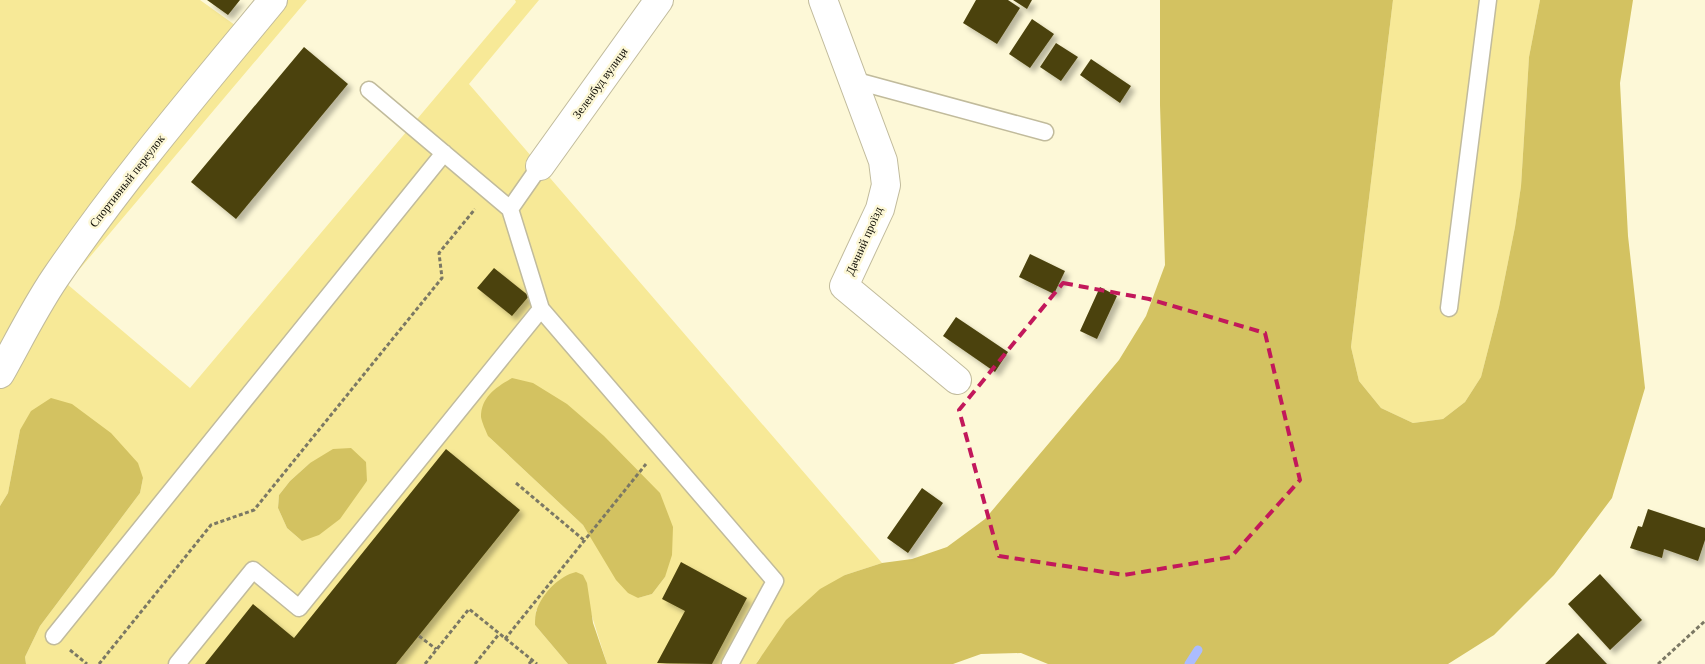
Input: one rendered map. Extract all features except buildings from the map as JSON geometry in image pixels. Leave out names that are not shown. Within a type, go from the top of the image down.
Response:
[{"type":"street","name":"Спортивный переулок","points":[[0,374],[54,280],[102,212],[273,0]]},
{"type":"street","name":"Зеленбуд вулиця","points":[[540,166],[659,0]]},
{"type":"street","name":"Дачний проїзд","points":[[823,0],[883,161],[886,185],[880,208],[844,286],[957,380]]},
{"type":"lane","points":[[1449,308],[1488,0]]},
{"type":"lane","points":[[853,80],[1045,132]]},
{"type":"lane","points":[[369,90],[510,209],[541,309],[775,582],[730,664]]},
{"type":"lane","points":[[54,636],[444,153]]},
{"type":"lane","points":[[510,209],[540,166]]},
{"type":"lane","points":[[177,664],[253,570],[299,608],[541,309]]},
{"type":"path","points":[[99,664],[211,525],[254,510],[442,278],[439,254],[489,191]]},
{"type":"path","points":[[505,639],[660,447]]},
{"type":"path","points":[[516,483],[585,541]]},
{"type":"path","points":[[425,664],[469,609],[537,664]]},
{"type":"path","points":[[1658,664],[1705,621]]},
{"type":"path","points":[[475,664],[499,634]]},
{"type":"path","points":[[419,636],[436,650]]},
{"type":"path","points":[[529,664],[532,660]]},
{"type":"highlighted area","points":[[1063,283],[1149,299],[1265,333],[1300,480],[1231,557],[1124,575],[999,556],[959,410]]},
{"type":"shaded area","points":[[0,0],[200,0],[253,38],[286,0],[307,0],[67,284],[190,388],[516,2],[515,0],[539,0],[469,84],[882,563],[845,575],[756,664],[607,664],[590,610],[536,610],[535,625],[568,664],[26,664],[25,657],[40,626],[140,493],[143,478],[20,430],[8,493],[0,506]],"holes":[[[488,436],[665,577],[652,594],[638,598],[596,545],[583,525]],[[310,463],[367,481],[356,494],[302,541],[287,528],[278,508],[279,495],[290,481]]]},
{"type":"shaded area","points":[[1160,0],[1393,0],[1351,347],[1359,381],[1381,408],[1413,423],[1443,419],[1465,402],[1481,377],[1499,307],[1515,227],[1521,186],[1529,57],[1540,0],[1633,0],[1620,83],[1628,236],[1645,388],[1612,498],[1554,575],[1494,635],[1448,664],[1048,664],[1021,653],[981,654],[953,664],[756,664],[786,620],[820,589],[845,575],[882,563],[912,559],[947,547],[985,519],[1119,360],[1146,316],[1165,265],[1160,105]]},
{"type":"shaded area","points":[[1393,0],[1540,0],[1529,57],[1521,186],[1515,227],[1499,307],[1481,377],[1465,402],[1443,419],[1413,423],[1381,408],[1359,381],[1351,347]]},
{"type":"shaded area","points":[[512,378],[533,383],[567,404],[604,436],[660,493],[673,527],[672,555],[665,577],[652,594],[638,598],[628,593],[616,580],[583,525],[488,436],[481,417],[484,404],[495,389]]},
{"type":"shaded area","points":[[51,398],[72,404],[111,433],[138,463],[143,478],[140,493],[40,626],[25,657],[26,664],[0,664],[0,506],[8,493],[20,430],[31,411]]},
{"type":"shaded area","points":[[351,448],[366,462],[367,481],[340,519],[319,535],[302,541],[287,528],[278,508],[279,495],[290,481],[310,463],[333,449]]},
{"type":"shaded area","points":[[576,572],[583,575],[587,583],[593,623],[607,664],[568,664],[535,625],[537,609],[547,591],[564,577]]},
{"type":"waterway","points":[[1189,664],[1198,650]]}]
